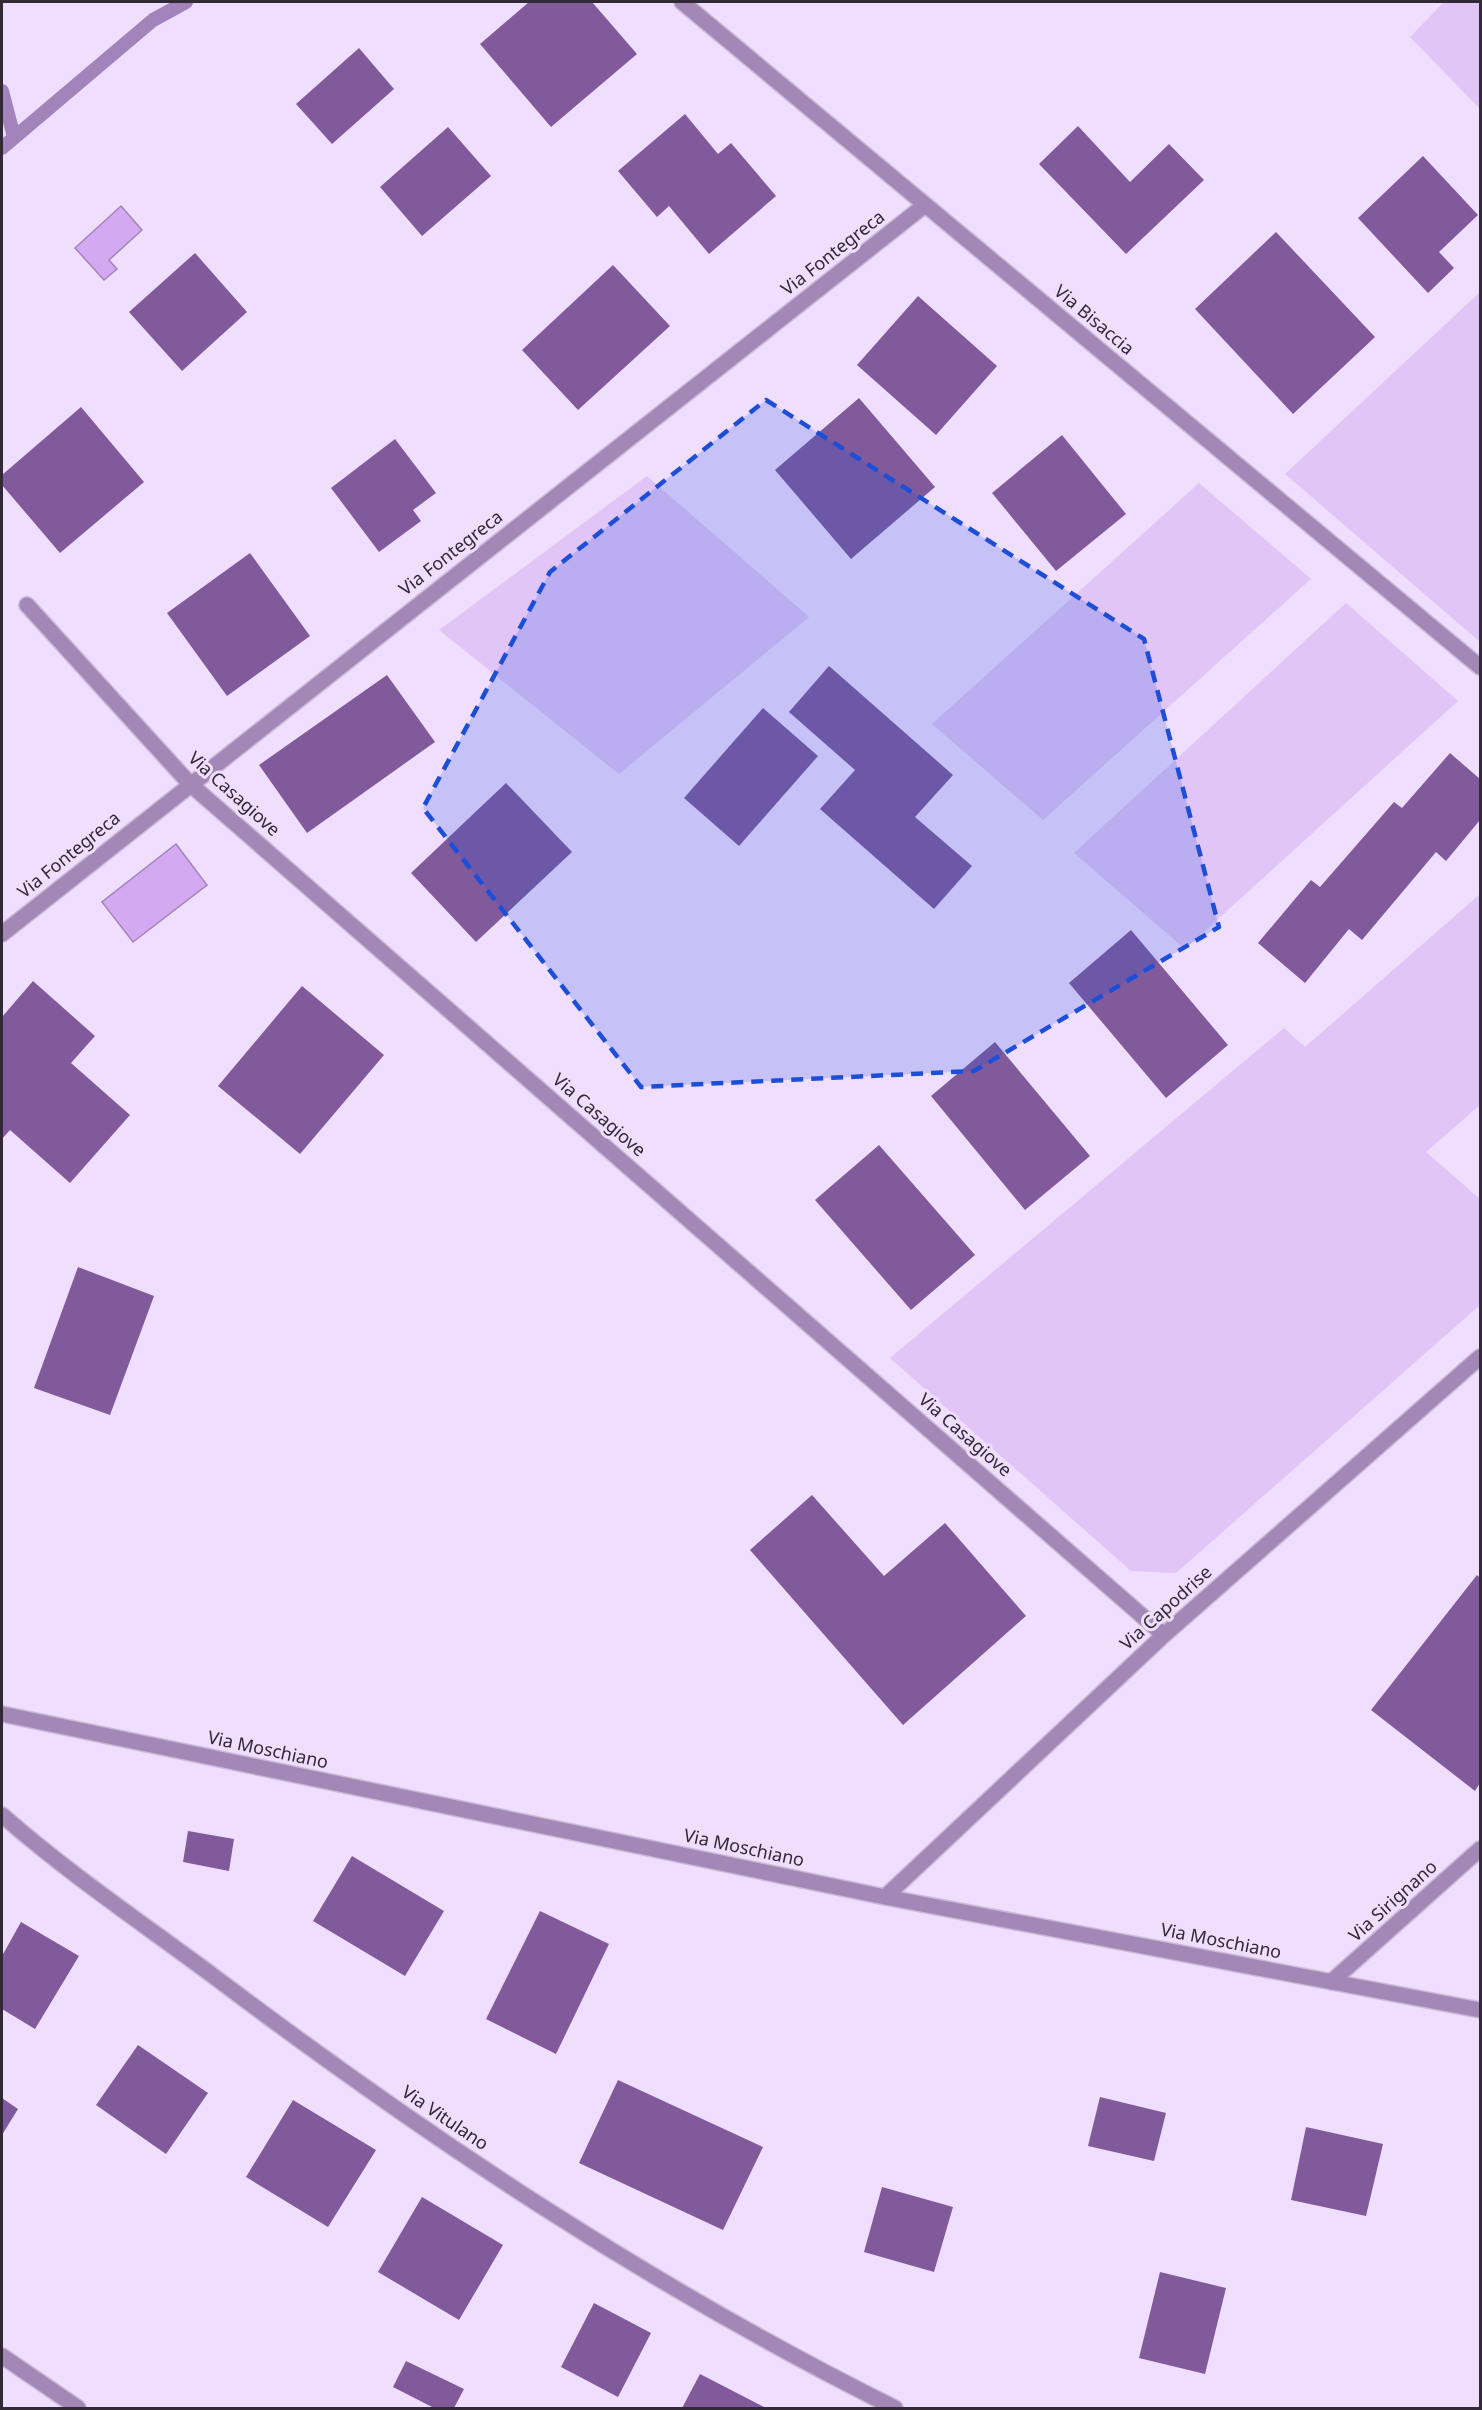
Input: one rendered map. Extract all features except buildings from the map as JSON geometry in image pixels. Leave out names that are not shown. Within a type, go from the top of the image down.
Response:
[{"type":"street","name":"Via Bisaccia","points":[[682,2],[1480,667]]},
{"type":"street","name":"Via Fontegreca","points":[[2,934],[190,783],[925,205]]},
{"type":"street","name":"Via Casagiove","points":[[27,605],[190,783],[1164,1635]]},
{"type":"street","name":"Via Capodrise","points":[[885,1897],[1164,1635],[1480,1357]]},
{"type":"street","name":"Via Moschiano","points":[[2,1714],[885,1897],[1480,2010]]},
{"type":"street","name":"Via Vitulano","points":[[2,1815],[318,2055],[544,2209],[635,2266],[767,2342],[895,2409]]},
{"type":"street","name":"Via Sirignano","points":[[1331,1982],[1480,1849]]},
{"type":"street","points":[[2,2356],[78,2409]]},
{"type":"highlighted area","points":[[766,400],[1144,639],[1219,927],[974,1071],[641,1087],[423,808],[550,572]]},
{"type":"shaded area","points":[[1444,2],[1480,2],[1480,109],[1410,37]]},
{"type":"shaded area","points":[[121,206],[142,230],[109,260],[117,269],[104,280],[75,248]]},
{"type":"shaded area","points":[[1480,292],[1480,642],[1285,474]]},
{"type":"shaded area","points":[[647,476],[809,617],[619,774],[439,630]]},
{"type":"shaded area","points":[[1199,483],[1311,579],[1043,820],[932,724]]},
{"type":"shaded area","points":[[1346,603],[1458,701],[1185,949],[1074,853]]},
{"type":"shaded area","points":[[176,844],[207,885],[133,942],[102,902]]},
{"type":"shaded area","points":[[1480,894],[1480,1105],[1426,1152],[1480,1199],[1480,1305],[1176,1573],[1131,1571],[890,1358],[1284,1028],[1305,1047]]},
{"type":"waterway","points":[[2,148],[153,20],[186,2]]},
{"type":"waterway","points":[[2,91],[14,137]]}]
